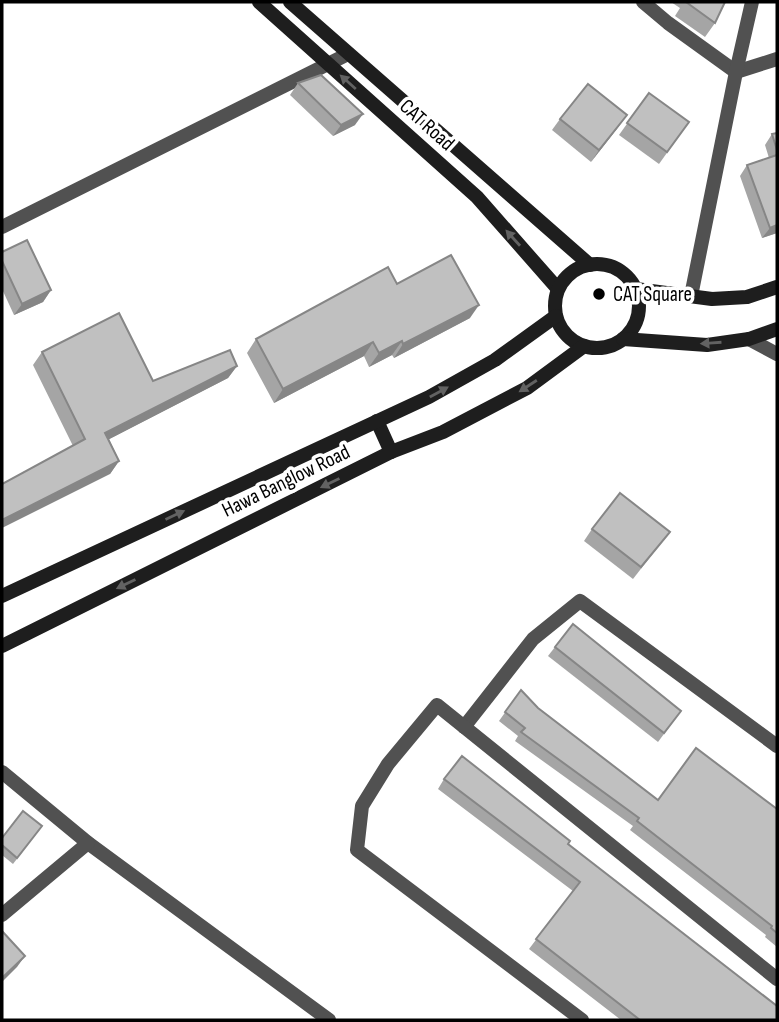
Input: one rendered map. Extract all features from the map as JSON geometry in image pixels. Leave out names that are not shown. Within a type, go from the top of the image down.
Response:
[{"type":"street","name":"CAT Road","points":[[259,2],[477,197],[558,289]]},
{"type":"street","name":"CAT Road","points":[[290,2],[590,265]]},
{"type":"street","points":[[643,2],[736,72]]},
{"type":"street","points":[[691,296],[752,2]]},
{"type":"street","points":[[2,227],[348,54]]},
{"type":"street","points":[[736,72],[777,59]]},
{"type":"street","points":[[604,264],[618,269],[636,289],[638,317],[633,329],[611,346],[584,346],[562,329],[556,316],[558,289],[566,277],[577,269],[604,264]]},
{"type":"street","points":[[636,289],[712,299],[747,297],[777,287]]},
{"type":"street","name":"Hawa Banglow Road","points":[[2,596],[429,397],[495,360],[556,316]]},
{"type":"street","points":[[623,339],[707,345],[749,339],[777,329]]},
{"type":"street","points":[[749,339],[777,354]]},
{"type":"street","name":"Hawa Banglow Road","points":[[2,646],[391,452],[443,432],[527,388],[584,346]]},
{"type":"street","points":[[377,421],[391,452]]},
{"type":"street","points":[[464,727],[533,639],[580,601],[777,746]]},
{"type":"street","points":[[582,1020],[357,850],[362,806],[388,764],[437,705],[777,979]]},
{"type":"street","points":[[2,772],[88,843],[329,1020]]},
{"type":"street","points":[[2,915],[88,843]]},
{"type":"building","points":[[686,2],[725,2],[715,23]]},
{"type":"building","points":[[321,75],[363,114],[341,125],[298,83]]},
{"type":"building","points":[[588,84],[627,115],[599,150],[560,119]]},
{"type":"building","points":[[649,93],[689,122],[667,152],[627,123]]},
{"type":"building","points":[[777,133],[777,150],[772,134]]},
{"type":"building","points":[[777,155],[777,225],[770,228],[747,165]]},
{"type":"building","points":[[27,240],[51,290],[22,304],[2,261],[2,252]]},
{"type":"building","points":[[451,255],[479,305],[403,344],[402,341],[379,353],[373,342],[283,389],[256,339],[388,267],[397,284]]},
{"type":"building","points":[[119,313],[153,381],[230,350],[237,366],[105,433],[119,461],[2,520],[2,484],[85,439],[42,352]]},
{"type":"building","points":[[620,493],[670,532],[641,567],[592,529]]},
{"type":"building","points":[[573,624],[681,711],[664,733],[555,647]]},
{"type":"building","points":[[521,690],[538,708],[658,800],[696,748],[777,809],[777,933],[772,926],[637,821],[639,818],[521,732],[525,728],[505,712]]},
{"type":"building","points":[[462,756],[570,841],[568,844],[777,1006],[777,1020],[640,1020],[536,939],[580,882],[444,779]]},
{"type":"building","points":[[23,811],[42,826],[17,858],[2,845],[2,838]]},
{"type":"building","points":[[2,931],[25,956],[2,978]]},
{"type":"place","name":"CAT Square","points":[[599,294]]}]
